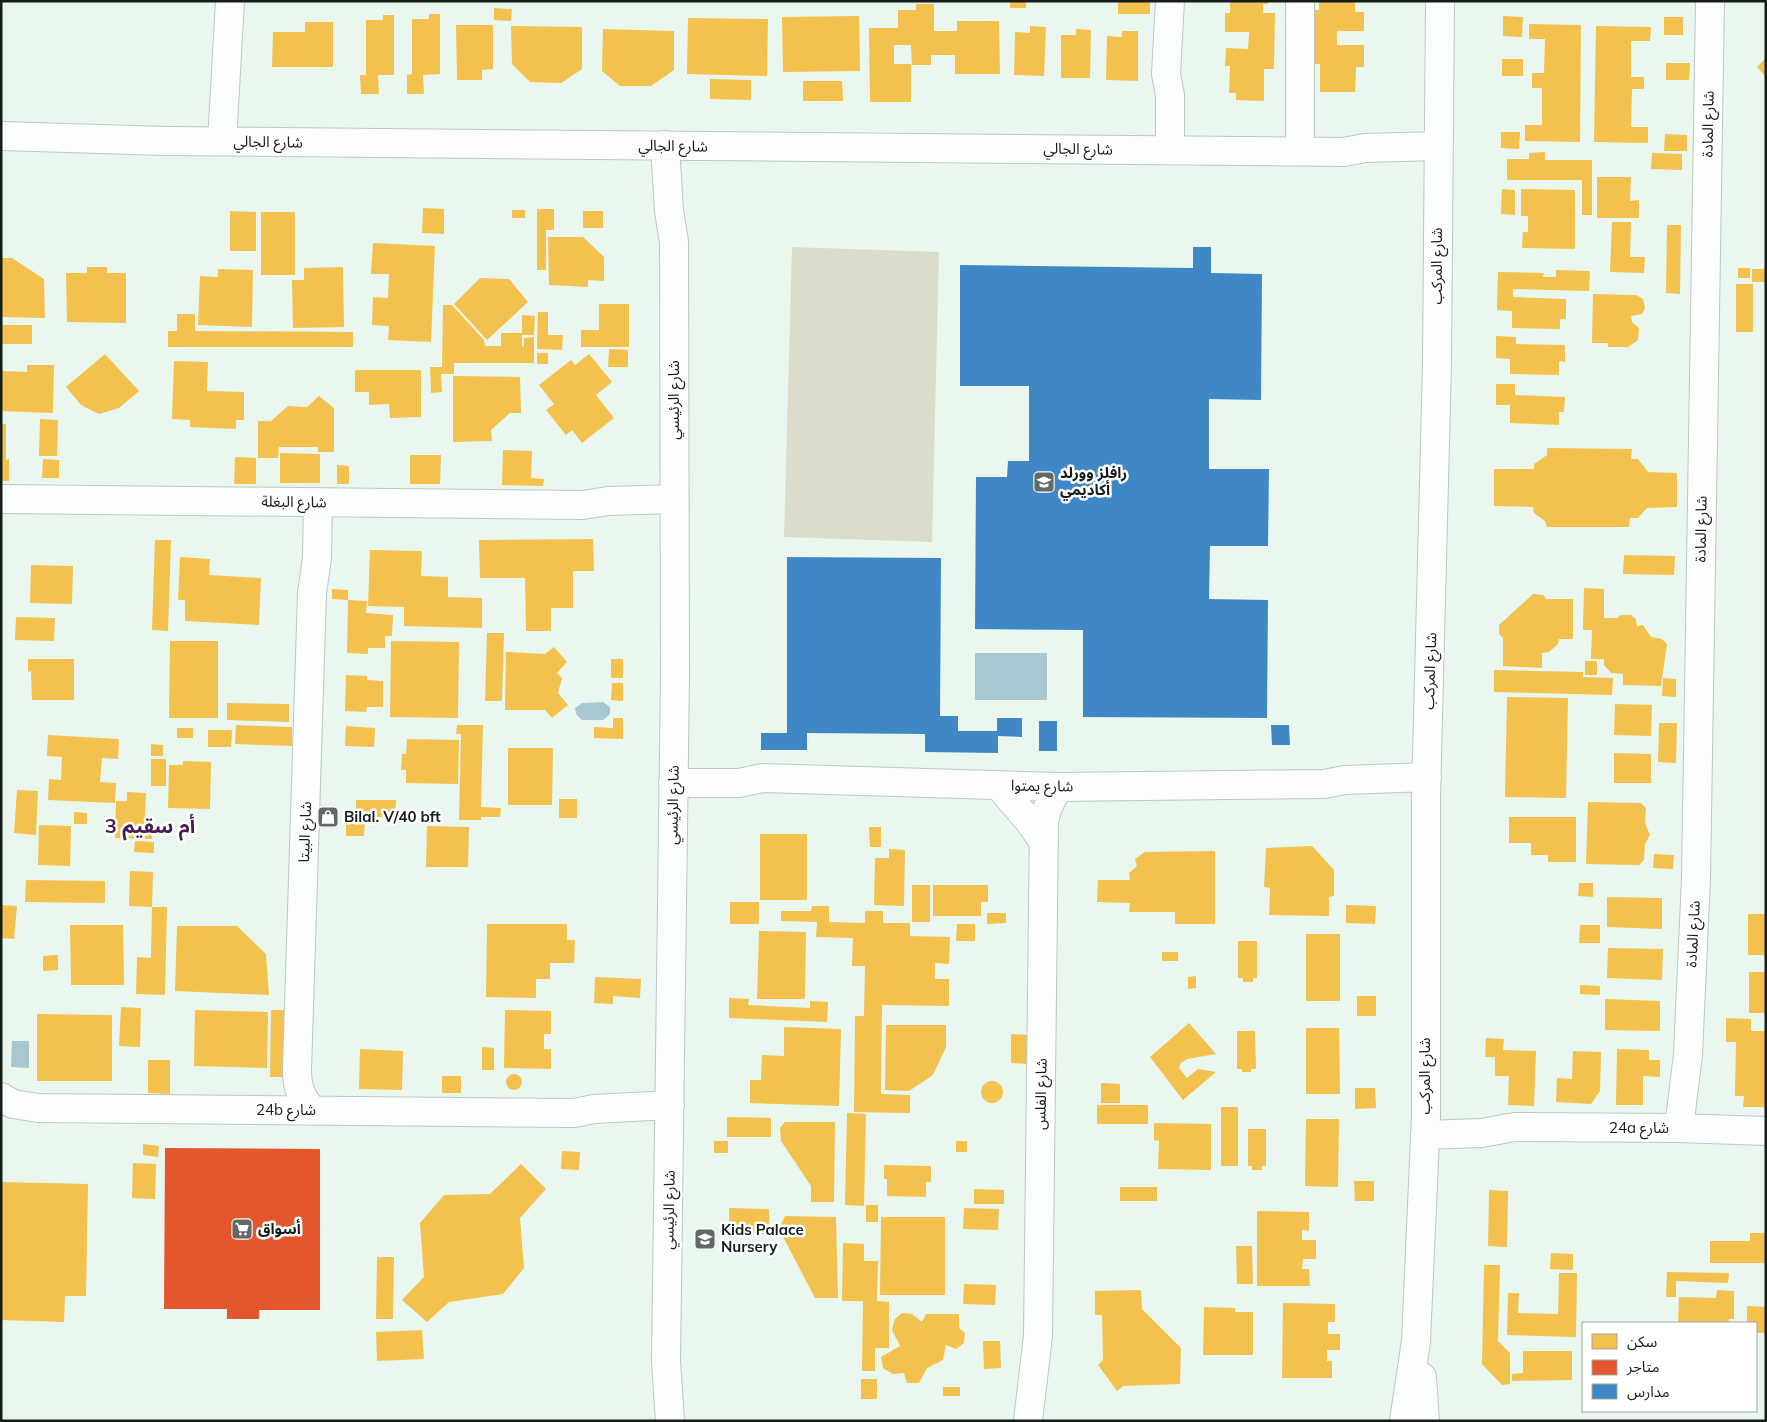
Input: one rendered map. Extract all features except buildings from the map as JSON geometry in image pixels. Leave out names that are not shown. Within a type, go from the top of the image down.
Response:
[{"type":"street","points":[[230,1],[227,66],[235,97],[231,141]]},
{"type":"street","points":[[1162,150],[1170,95],[1166,74],[1170,1]]},
{"type":"street","points":[[1300,1],[1300,151]]},
{"type":"street","name":"شارع المركب","points":[[1404,1421],[1416,1341],[1425,1126],[1426,787],[1437,364],[1437,156],[1440,1]]},
{"type":"street","name":"شارع المادة","points":[[1687,1128],[1694,1088],[1688,1057],[1696,869],[1710,1]]},
{"type":"street","name":"شارع الجالي","points":[[1,136],[231,141],[1300,151],[1344,152],[1367,158],[1437,156]]},
{"type":"street","name":"شارع الرئيسي","points":[[670,1421],[670,1391],[666,1368],[673,774],[674,242],[669,211],[675,145]]},
{"type":"street","name":"شارع البغلة","points":[[1,499],[587,505],[613,501],[674,508]]},
{"type":"street","name":"شارع البيتا","points":[[310,502],[307,572],[312,593],[298,1070],[299,1089],[305,1103],[313,1110]]},
{"type":"street","name":"شارع يمتوا","points":[[673,774],[1058,787],[1324,784],[1359,791],[1426,787]]},
{"type":"street","points":[[998,785],[1029,821],[1043,841]]},
{"type":"street","name":"شارع الفلس","points":[[1028,1421],[1038,1346],[1043,841],[1045,816],[1058,787]]},
{"type":"street","points":[[260,1110],[286,1090],[298,1070]]},
{"type":"street","name":"24b شارع","points":[[1,1097],[19,1105],[38,1108],[574,1113],[600,1108],[670,1115]]},
{"type":"street","name":"24a شارع","points":[[1425,1126],[1481,1133],[1512,1128],[1687,1128],[1766,1131]]},
{"type":"street","name":"شارع المركب","points":[[1416,1341],[1422,1372],[1425,1421]]},
{"type":"street","name":"شارع الفلس","points":[[1038,1346],[1044,1377],[1046,1421]]},
{"type":"street","name":"شارع الرئيسي","points":[[660,1421],[662,1385],[666,1368]]},
{"type":"green space","points":[[792,247],[939,252],[932,542],[784,537]]},
{"type":"water","points":[[975,653],[1047,653],[1047,700],[975,700]]},
{"type":"water","points":[[603,702],[610,707],[610,714],[603,720],[582,720],[576,714],[575,708],[582,703]]},
{"type":"water","points":[[12,1041],[29,1041],[29,1068],[11,1067]]},
{"type":"place","name":"رافلز وورلد أكاديمي","points":[[1044,482]]},
{"type":"place","name":"Bilal. V/40 bft","points":[[328,817]]},
{"type":"place","name":"أسواق","points":[[242,1229]]},
{"type":"place","name":"Kids Palace Nursery","points":[[705,1239]]},
{"type":"district","name":"أم سقيم 3","points":[[150,826]]}]
